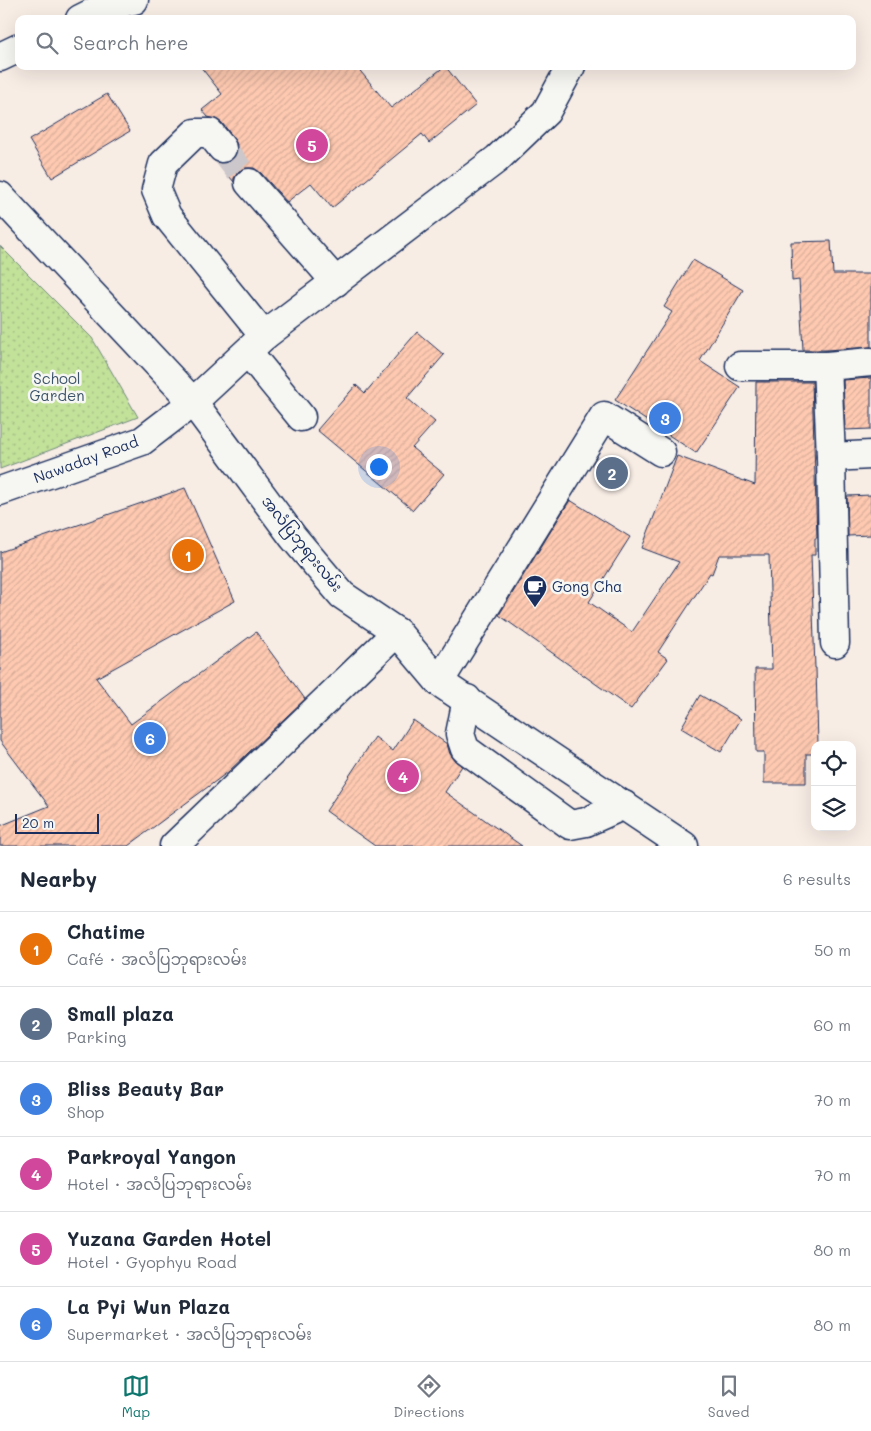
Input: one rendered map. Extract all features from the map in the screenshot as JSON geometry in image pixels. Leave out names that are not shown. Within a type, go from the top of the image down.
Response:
[{"type":"street","points":[[88,15],[102,8],[134,0]]},
{"type":"street","points":[[0,57],[15,50]]},
{"type":"street","name":"Nawaday Road","points":[[0,491],[142,441],[193,402],[256,344],[497,159],[546,112],[569,70]]},
{"type":"street","points":[[222,148],[210,133],[195,133],[163,164],[156,190],[167,216],[256,344],[301,417]]},
{"type":"street","points":[[249,183],[336,282]]},
{"type":"street","name":"အလံပြဘုရားလမ်း","points":[[0,196],[193,402],[293,537],[342,595],[397,632],[439,682],[684,846]]},
{"type":"street","points":[[740,366],[827,366],[871,362]]},
{"type":"street","points":[[827,366],[831,457],[834,643]]},
{"type":"street","points":[[439,682],[604,416],[661,452]]},
{"type":"street","points":[[831,457],[871,455]]},
{"type":"street","points":[[174,846],[397,632]]},
{"type":"street","points":[[466,700],[460,734],[465,749],[570,825],[586,822],[624,805]]},
{"type":"green space","name":"School Garden","points":[[0,246],[92,338],[138,417],[0,469]]},
{"type":"building","points":[[203,70],[359,70],[391,108],[440,70],[448,70],[476,105],[429,143],[422,134],[332,208],[311,183],[287,202],[261,173],[254,168],[246,168],[239,171],[234,178],[234,182],[218,163],[232,160],[237,153],[237,145],[234,138],[222,123],[208,117],[202,110],[222,94]]},
{"type":"building","points":[[107,94],[130,131],[52,178],[29,140]]},
{"type":"building","points":[[831,241],[833,274],[871,274],[871,347],[803,350],[799,280],[792,281],[791,242]]},
{"type":"building","points":[[693,260],[743,290],[700,361],[740,387],[696,453],[615,400],[672,312],[664,307]]},
{"type":"building","points":[[417,332],[444,355],[407,398],[435,422],[412,448],[444,474],[413,510],[317,430],[356,385],[365,393]]},
{"type":"building","points":[[871,378],[871,429],[845,430],[843,380]]},
{"type":"building","points":[[756,382],[812,382],[817,538],[815,538],[815,555],[811,555],[818,741],[811,741],[811,754],[806,754],[806,783],[764,783],[764,752],[756,752],[755,669],[772,669],[769,555],[719,555],[712,574],[710,573],[658,652],[668,659],[631,709],[499,615],[570,500],[630,537],[589,602],[632,632],[679,562],[642,548],[677,456],[755,485]]},
{"type":"building","points":[[185,488],[235,601],[96,678],[131,724],[256,632],[305,699],[228,772],[128,846],[0,846],[0,826],[49,806],[0,741],[0,552]]},
{"type":"building","points":[[871,495],[871,535],[848,536],[847,496]]},
{"type":"building","points":[[700,695],[741,719],[721,752],[681,728]]},
{"type":"building","points":[[413,720],[447,744],[450,754],[462,766],[445,792],[522,846],[375,846],[326,811],[375,737],[393,751]]},
{"type":"tunnel","points":[[222,148],[249,183]]},
{"type":"place","name":"Yuzana Garden Hotel","points":[[312,145]]},
{"type":"place","name":"Bliss Beauty Bar","points":[[665,418]]},
{"type":"place","name":"Small plaza","points":[[612,473]]},
{"type":"place","name":"Chatime","points":[[188,555]]},
{"type":"place","name":"Gong Cha","points":[[535,608]]},
{"type":"place","name":"La Pyi Wun Plaza","points":[[150,738]]},
{"type":"place","name":"Parkroyal Yangon","points":[[403,776]]}]
